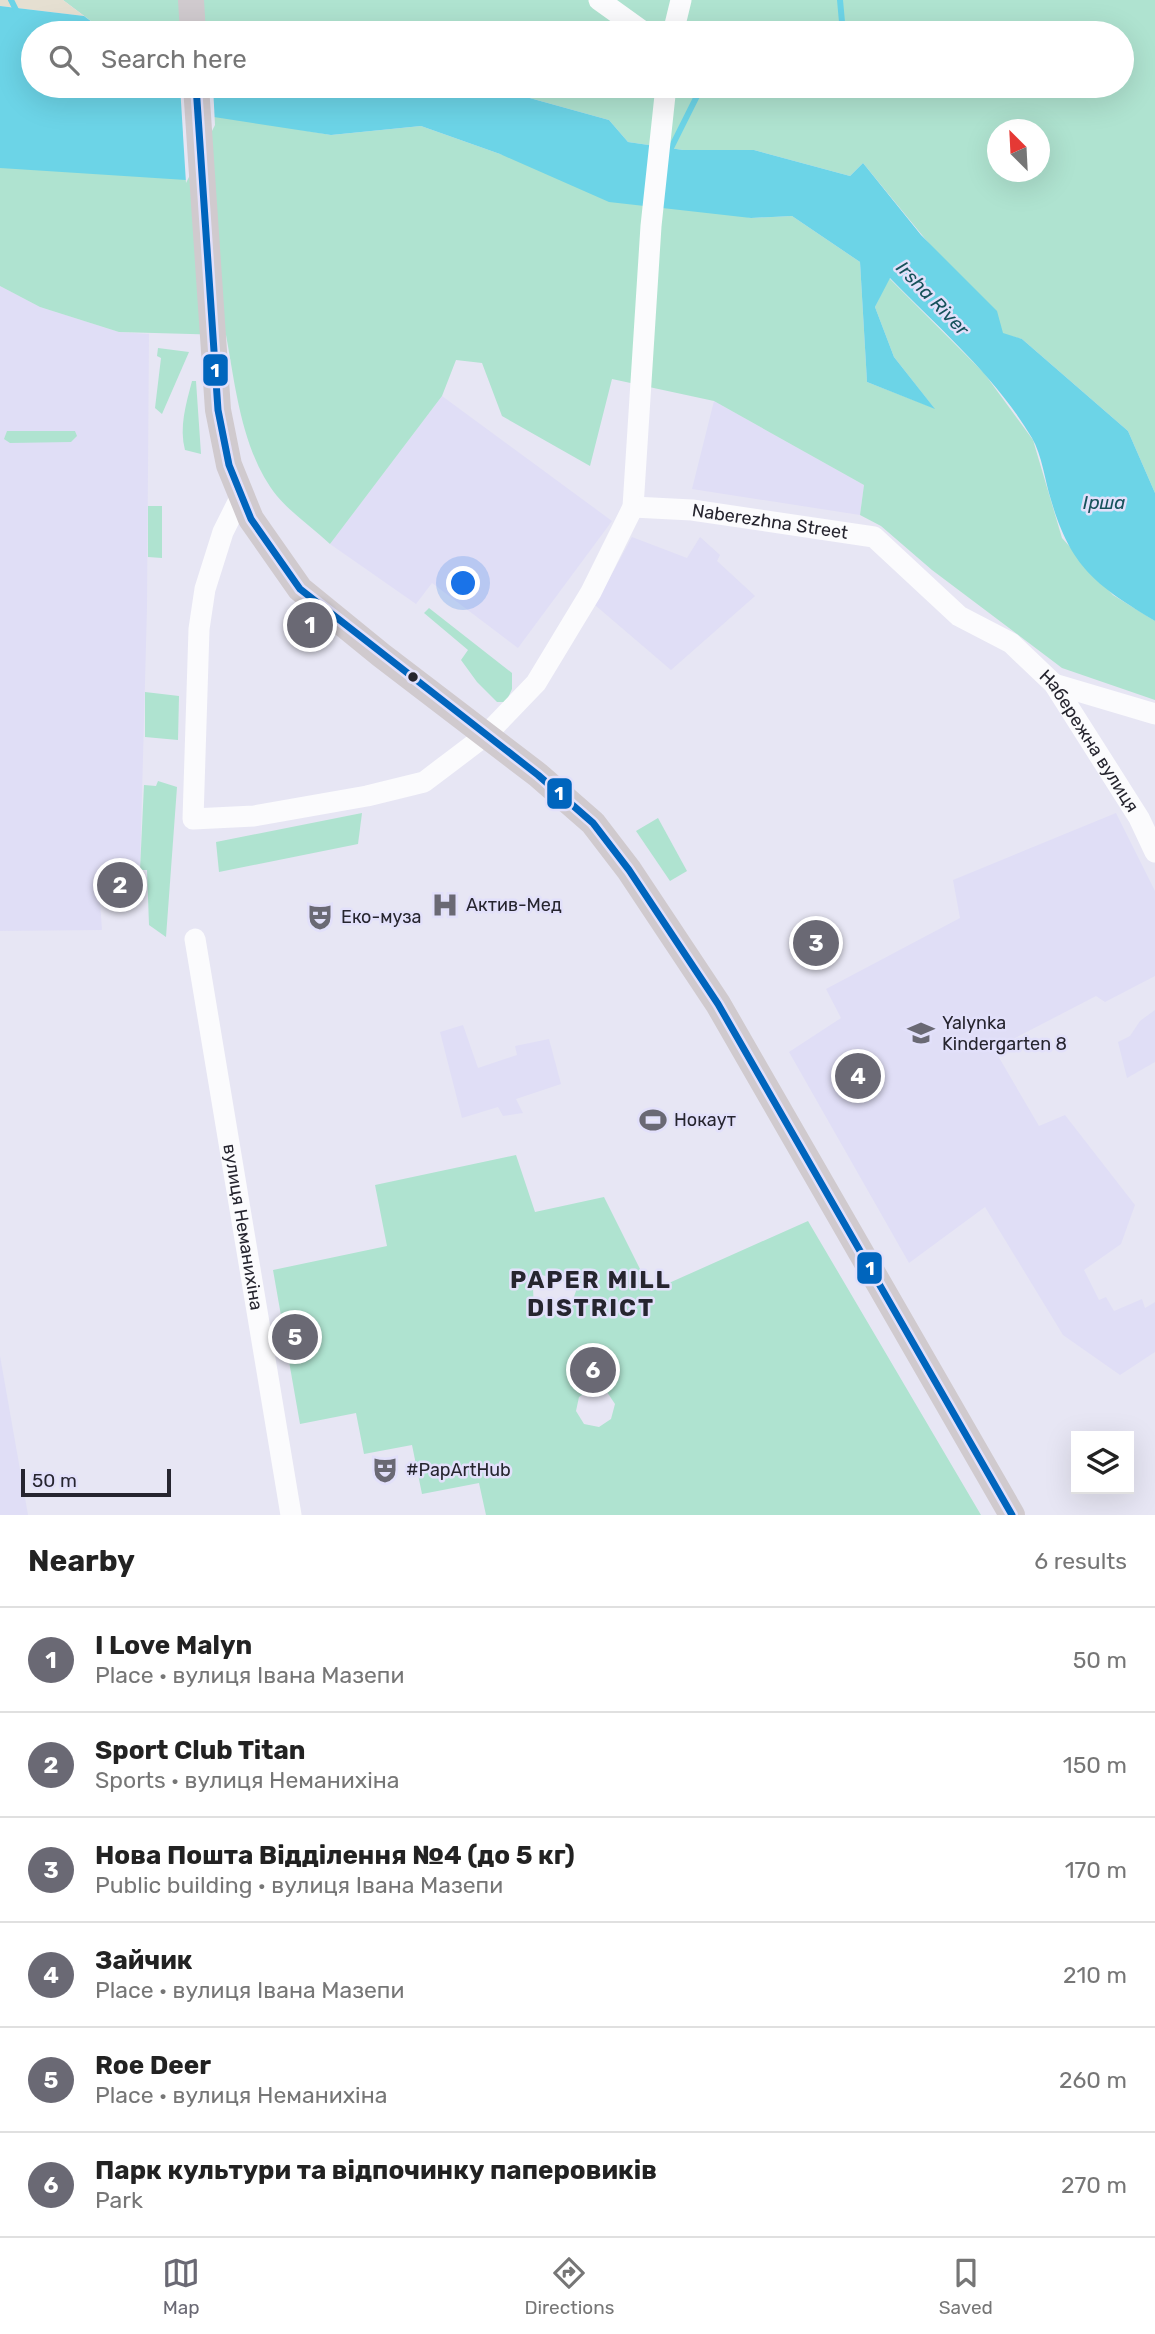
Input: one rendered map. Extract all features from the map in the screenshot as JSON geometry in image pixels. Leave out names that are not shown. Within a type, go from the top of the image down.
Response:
[{"type":"main road","points":[[191,0],[192,21]]},
{"type":"main road","points":[[197,98],[218,410],[229,465],[251,519],[300,589],[593,823],[653,904],[718,1004],[1012,1515]]},
{"type":"street","points":[[598,0],[628,21]]},
{"type":"street","points":[[676,21],[681,0]]},
{"type":"street","points":[[241,496],[223,532],[205,589],[199,629],[193,819],[254,816],[367,796],[424,782],[485,735],[536,684],[592,592],[633,508],[651,226],[664,98]]},
{"type":"street","name":"Naberezhna Street","points":[[633,508],[692,510],[874,537],[959,616],[1011,643],[1054,684]]},
{"type":"street","name":"Набережна вулиця","points":[[1054,684],[1155,713]]},
{"type":"street","name":"Набережна вулиця","points":[[1054,684],[1139,818],[1155,852]]},
{"type":"street","name":"вулиця Неманихіна","points":[[195,939],[291,1515]]},
{"type":"shaded area","points":[[0,286],[40,307],[119,332],[149,334],[147,607],[140,870],[98,873],[102,930],[0,931]]},
{"type":"shaded area","points":[[442,396],[612,521],[518,648],[432,583],[416,604],[330,544]]},
{"type":"shaded area","points":[[714,401],[864,485],[860,515],[692,489]]},
{"type":"shaded area","points":[[632,537],[687,558],[700,537],[720,555],[717,561],[755,596],[671,670],[595,605]]},
{"type":"shaded area","name":"Yalynka Kindergarten 8","points":[[1116,813],[1155,891],[1155,976],[1105,1002],[1096,996],[994,1049],[1039,1126],[1065,1115],[1135,1205],[1121,1244],[1084,1270],[1099,1300],[1106,1297],[1114,1311],[1142,1299],[1145,1308],[1155,1302],[1155,1352],[1120,1375],[1063,1335],[985,1207],[909,1263],[789,1052],[841,1018],[826,989],[960,918],[953,880]]},
{"type":"shaded area","points":[[1155,1010],[1155,1062],[1127,1078],[1118,1042],[1130,1036],[1140,1021]]},
{"type":"shaded area","points":[[463,1025],[478,1068],[517,1055],[515,1046],[549,1039],[561,1084],[516,1099],[523,1113],[503,1116],[498,1107],[462,1118],[440,1032]]},
{"type":"shaded area","points":[[0,1356],[28,1515],[0,1515]]},
{"type":"green space","points":[[63,0],[1155,0],[1155,493],[1128,431],[1022,339],[1003,334],[863,163],[850,176],[754,150],[683,150],[628,142],[609,120],[529,98],[1134,98],[1134,21],[91,21]]},
{"type":"green space","points":[[156,105],[331,135],[421,126],[500,154],[751,218],[792,216],[860,262],[867,382],[934,408],[894,357],[875,307],[889,278],[984,373],[1033,440],[1062,538],[1113,595],[1155,621],[1155,700],[1062,668],[932,570],[881,526],[860,515],[864,485],[714,401],[612,379],[590,466],[502,416],[482,363],[456,360],[442,396],[330,544],[277,496],[265,479],[242,419],[226,335],[119,332],[40,307],[0,286],[0,133]]},
{"type":"green space","points":[[158,348],[189,352],[162,414],[155,408],[161,358],[157,356]]},
{"type":"green space","points":[[192,381],[196,381],[201,454],[185,450],[183,441],[184,416]]},
{"type":"green space","points":[[7,431],[75,431],[77,436],[71,442],[10,443],[4,439]]},
{"type":"green space","points":[[148,506],[162,506],[162,558],[148,557]]},
{"type":"green space","points":[[429,608],[512,673],[512,689],[506,702],[497,702],[477,682],[461,660],[468,650],[424,613]]},
{"type":"green space","points":[[145,692],[179,696],[178,740],[145,737]]},
{"type":"green space","points":[[158,781],[177,787],[166,937],[149,925],[147,870],[140,870],[144,785],[156,786]]},
{"type":"green space","points":[[362,813],[358,844],[219,872],[216,842]]},
{"type":"green space","points":[[658,818],[687,871],[670,881],[636,831]]},
{"type":"green space","points":[[516,1155],[535,1212],[604,1197],[651,1291],[808,1221],[981,1515],[486,1515],[479,1483],[422,1494],[412,1445],[364,1454],[356,1413],[300,1424],[273,1270],[387,1246],[375,1185]],"holes":[[[542,1275],[573,1284],[576,1291],[570,1308],[547,1316],[534,1309],[533,1288]],[[592,1388],[607,1392],[615,1404],[611,1419],[599,1427],[584,1424],[576,1411],[579,1397]]]},
{"type":"sand","points":[[0,0],[63,0],[84,16],[0,6]]},
{"type":"water","name":"Ірша","points":[[0,6],[84,16],[91,21],[21,21],[21,98],[529,98],[609,120],[628,142],[683,150],[754,150],[850,176],[863,163],[921,235],[997,311],[1003,333],[1022,339],[1128,431],[1155,493],[1155,621],[1101,585],[1077,559],[1059,523],[1035,445],[1018,416],[966,354],[890,278],[875,307],[894,357],[935,409],[867,382],[860,262],[792,216],[751,218],[609,202],[500,154],[421,126],[331,135],[214,117],[186,180],[0,168]]},
{"type":"pier","points":[[181,98],[214,98],[215,125],[186,183]]},
{"type":"waterway","points":[[11,0],[18,14]]},
{"type":"waterway","points":[[840,0],[842,21]]},
{"type":"waterway","points":[[667,156],[696,98]]},
{"type":"transit line","name":"1","points":[[197,98],[218,410],[229,465],[251,519],[300,589],[538,775],[593,823],[629,870],[718,1004],[1012,1515]]},
{"type":"place","name":"I Love Malyn","points":[[310,625]]},
{"type":"place","name":"Sport Club Titan","points":[[120,885]]},
{"type":"place","name":"Актив-Мед","points":[[445,905]]},
{"type":"place","name":"Еко-муза","points":[[320,917]]},
{"type":"place","name":"Нова Пошта Відділення №4 (до 5 кг)","points":[[816,943]]},
{"type":"place","name":"Yalynka Kindergarten 8","points":[[921,1033]]},
{"type":"place","name":"Зайчик","points":[[858,1076]]},
{"type":"place","name":"Нокаут","points":[[653,1120]]},
{"type":"place","name":"Roe Deer","points":[[295,1337]]},
{"type":"place","name":"Парк культури та відпочинку паперовиків","points":[[593,1370]]},
{"type":"place","name":"#PapArtHub","points":[[385,1470]]},
{"type":"district","name":"PAPER MILL DISTRICT","points":[[591,1294]]},
{"type":"water label","name":"Irsha River","points":[[933,298]]}]
